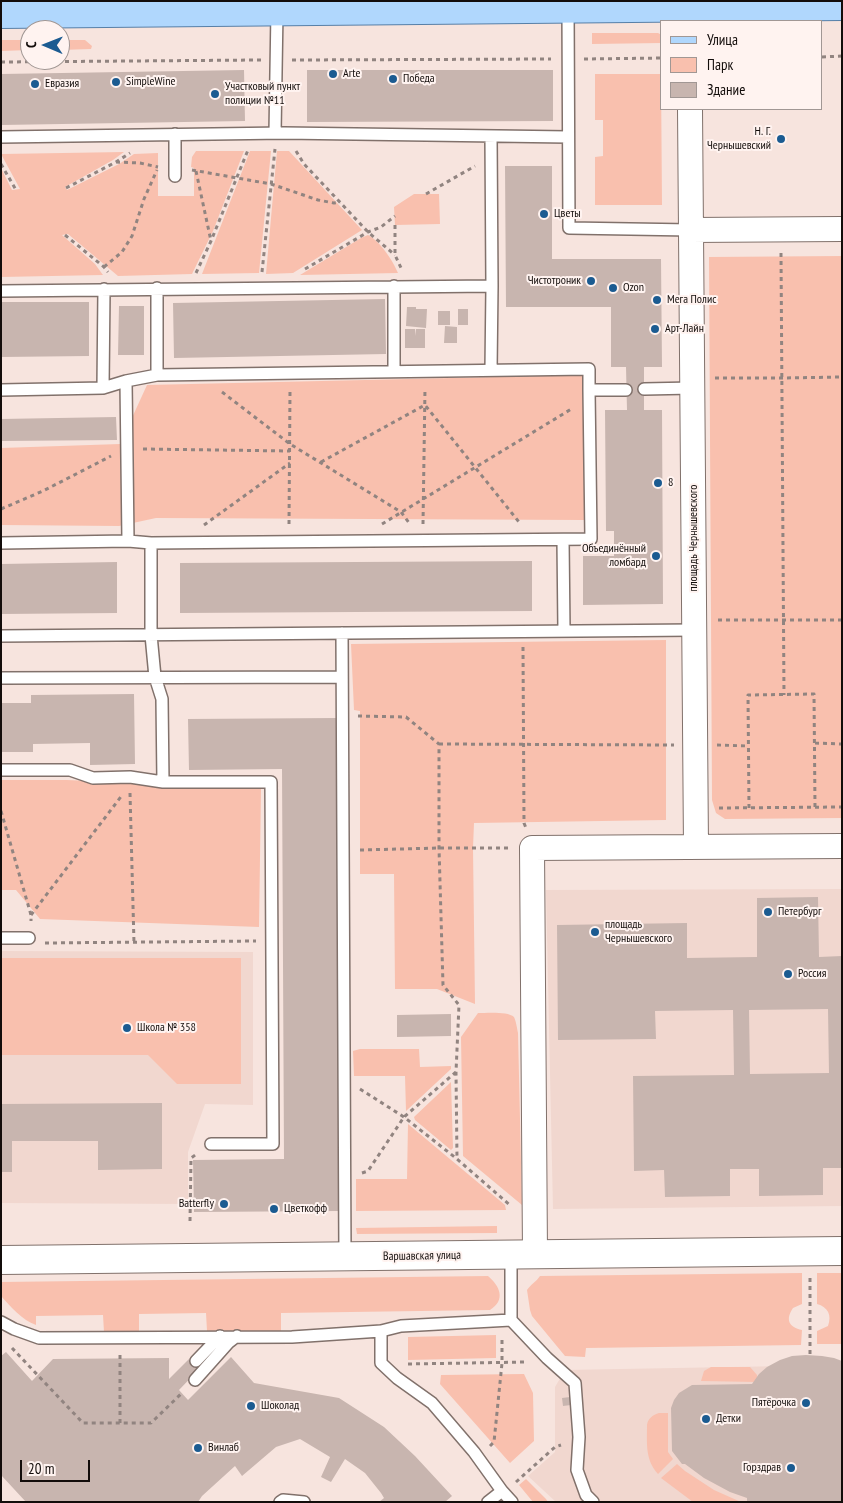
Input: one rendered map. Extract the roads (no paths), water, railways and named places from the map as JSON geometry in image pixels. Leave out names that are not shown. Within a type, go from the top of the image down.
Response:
[{"type":"main road","points":[[1,14],[568,8],[690,14],[842,6]]},
{"type":"street","name":"площадь Чернышевского","points":[[690,110],[691,230],[699,383],[695,630],[696,847]]},
{"type":"street","points":[[691,230],[842,229]]},
{"type":"street","points":[[523,1255],[532,848],[842,846]]},
{"type":"street","name":"Варшавская улица","points":[[1,1260],[842,1251]]},
{"type":"lane","points":[[568,8],[569,228],[691,230]]},
{"type":"lane","points":[[277,11],[276,60],[279,133]]},
{"type":"lane","points":[[1,137],[279,133],[568,137]]},
{"type":"lane","points":[[175,134],[175,172]]},
{"type":"lane","points":[[491,136],[491,370]]},
{"type":"lane","points":[[394,286],[394,371]]},
{"type":"lane","points":[[1,291],[492,286]]},
{"type":"lane","points":[[157,288],[157,375]]},
{"type":"lane","points":[[103,388],[104,289]]},
{"type":"lane","points":[[1,390],[103,388],[157,375],[589,369],[591,539],[1,543]]},
{"type":"lane","points":[[126,381],[128,541]]},
{"type":"lane","points":[[644,390],[699,383]]},
{"type":"lane","points":[[589,394],[626,390]]},
{"type":"lane","points":[[562,540],[564,631]]},
{"type":"lane","points":[[151,543],[151,635],[155,677],[162,699],[163,782]]},
{"type":"lane","points":[[1,636],[695,630]]},
{"type":"lane","points":[[342,633],[345,1256]]},
{"type":"lane","points":[[1,678],[342,676]]},
{"type":"lane","points":[[1,770],[70,770],[93,778],[130,777],[163,782],[271,782],[273,1144],[211,1144]]},
{"type":"lane","points":[[1,938],[29,938]]},
{"type":"lane","points":[[506,1321],[523,1255]]},
{"type":"lane","points":[[1,1322],[39,1338],[292,1337],[381,1331],[401,1326],[506,1321],[575,1383],[579,1437],[577,1470],[586,1495],[593,1502]]},
{"type":"lane","points":[[381,1331],[381,1363],[397,1378],[432,1403],[477,1456],[512,1502]]},
{"type":"lane","points":[[196,1361],[220,1336]]},
{"type":"lane","points":[[195,1380],[228,1343],[237,1336]]},
{"type":"lane","points":[[488,1502],[502,1491]]},
{"type":"lane","points":[[280,1502],[283,1500],[304,1502]]},
{"type":"place","name":"Arte","points":[[333,74]]},
{"type":"place","name":"Победа","points":[[393,79]]},
{"type":"place","name":"SimpleWine","points":[[116,82]]},
{"type":"place","name":"Евразия","points":[[35,84]]},
{"type":"place","name":"Участковый пункт полиции №11","points":[[215,94]]},
{"type":"place","name":"Н. Г. Чернышевский","points":[[781,139]]},
{"type":"place","name":"Цветы","points":[[544,214]]},
{"type":"place","name":"Чистотроник","points":[[591,281]]},
{"type":"place","name":"Ozon","points":[[613,288]]},
{"type":"place","name":"Мега Полис","points":[[657,300]]},
{"type":"place","name":"Арт-Лайн","points":[[655,329]]},
{"type":"place","name":"8","points":[[658,483]]},
{"type":"place","name":"Объединённый ломбард","points":[[656,556]]},
{"type":"place","name":"Петербург","points":[[768,912]]},
{"type":"place","name":"площадь Чернышевского","points":[[595,932]]},
{"type":"place","name":"Россия","points":[[788,974]]},
{"type":"place","name":"Школа № 358","points":[[127,1028]]},
{"type":"place","name":"Batterfly","points":[[224,1204]]},
{"type":"place","name":"Цветкофф","points":[[274,1209]]},
{"type":"place","name":"Пятёрочка","points":[[806,1403]]},
{"type":"place","name":"Шоколад","points":[[251,1406]]},
{"type":"place","name":"Детки","points":[[706,1419]]},
{"type":"place","name":"Винлаб","points":[[198,1448]]},
{"type":"place","name":"Горздрав","points":[[791,1468]]}]
